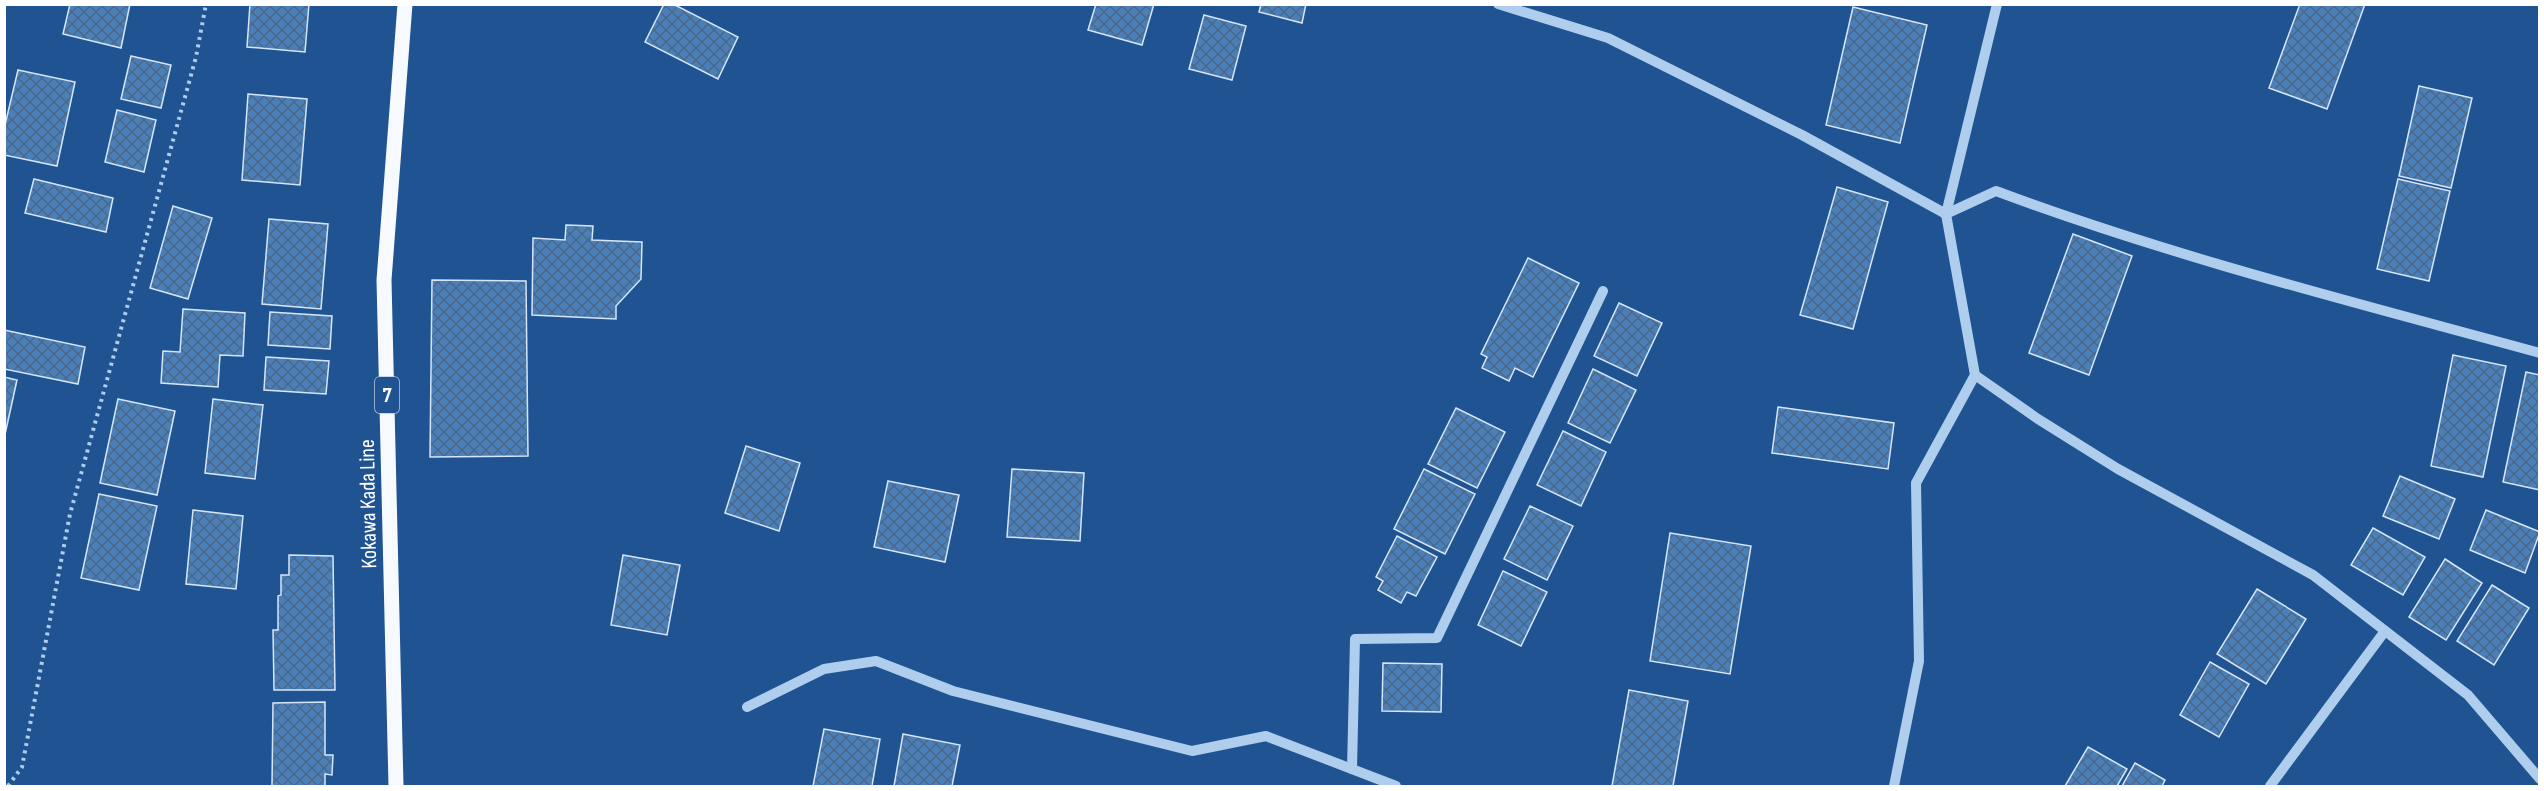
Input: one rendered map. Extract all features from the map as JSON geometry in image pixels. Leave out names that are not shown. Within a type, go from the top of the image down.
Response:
[{"type":"main road","name":"Kokawa Kada Line","points":[[396,786],[384,280],[405,4]]},
{"type":"street","points":[[1498,4],[1608,38],[1802,135],[1946,214]]},
{"type":"street","points":[[1894,786],[1919,661],[1916,483],[1975,375],[1946,214],[1997,4]]},
{"type":"street","points":[[1946,214],[1996,191],[2086,225],[2227,267],[2540,353]]},
{"type":"street","points":[[1352,769],[1355,639],[1437,638],[1603,291]]},
{"type":"street","points":[[1975,375],[2038,419],[2118,469],[2313,575],[2469,695],[2540,780]]},
{"type":"street","points":[[2270,786],[2385,631]]},
{"type":"street","points":[[747,707],[824,669],[876,661],[953,691],[1192,751],[1266,736],[1396,786]]},
{"type":"path","points":[[8,786],[22,767],[70,514],[196,57],[206,4]]},
{"type":"building","points":[[70,4],[130,4],[121,48],[63,34]]},
{"type":"building","points":[[250,4],[309,4],[305,52],[247,47]]},
{"type":"building","points":[[664,4],[673,4],[738,37],[718,79],[645,42]]},
{"type":"building","points":[[1096,4],[1154,4],[1142,45],[1088,30]]},
{"type":"building","points":[[1261,4],[1306,4],[1302,23],[1259,12]]},
{"type":"building","points":[[2300,4],[2365,4],[2327,109],[2269,88]]},
{"type":"building","points":[[1853,7],[1927,25],[1900,143],[1826,125]]},
{"type":"building","points":[[1204,15],[1246,26],[1232,80],[1189,69]]},
{"type":"building","points":[[131,56],[171,65],[161,108],[121,99]]},
{"type":"building","points":[[18,70],[75,82],[57,166],[4,155],[4,129]]},
{"type":"building","points":[[2419,86],[2472,98],[2451,188],[2399,176]]},
{"type":"building","points":[[248,94],[307,99],[300,185],[242,180]]},
{"type":"building","points":[[117,110],[156,120],[144,172],[105,162]]},
{"type":"building","points":[[34,179],[113,198],[106,232],[25,213]]},
{"type":"building","points":[[2398,179],[2450,191],[2429,281],[2377,269]]},
{"type":"building","points":[[1837,187],[1888,202],[1853,329],[1800,315]]},
{"type":"building","points":[[173,206],[212,218],[188,299],[150,288]]},
{"type":"building","points":[[269,219],[328,224],[321,309],[262,304]]},
{"type":"building","points":[[566,225],[593,226],[592,240],[642,242],[641,279],[616,306],[616,319],[532,315],[533,238],[565,240]]},
{"type":"building","points":[[2073,234],[2132,256],[2089,375],[2029,353]]},
{"type":"building","points":[[1528,258],[1579,283],[1533,377],[1515,368],[1509,381],[1482,368],[1487,357],[1481,354]]},
{"type":"building","points":[[432,280],[526,281],[528,456],[430,457]]},
{"type":"building","points":[[1619,303],[1662,323],[1637,376],[1594,356]]},
{"type":"building","points":[[183,309],[245,313],[243,356],[220,355],[218,387],[161,383],[163,351],[180,352]]},
{"type":"building","points":[[270,312],[332,316],[330,349],[268,345]]},
{"type":"building","points":[[4,330],[85,347],[78,384],[4,369]]},
{"type":"building","points":[[2453,355],[2506,366],[2483,477],[2431,466]]},
{"type":"building","points":[[266,357],[329,361],[326,394],[264,390]]},
{"type":"building","points":[[1593,369],[1636,390],[1610,443],[1568,423]]},
{"type":"building","points":[[2526,372],[2540,375],[2540,490],[2503,482]]},
{"type":"building","points":[[4,377],[17,380],[4,439]]},
{"type":"building","points":[[118,399],[175,411],[157,495],[100,483]]},
{"type":"building","points":[[213,399],[263,405],[255,479],[205,473]]},
{"type":"building","points":[[1778,407],[1894,423],[1888,469],[1772,453]]},
{"type":"building","points":[[1456,408],[1505,432],[1477,488],[1428,464]]},
{"type":"building","points":[[1563,431],[1606,452],[1581,506],[1537,485]]},
{"type":"building","points":[[746,446],[800,463],[779,531],[725,513]]},
{"type":"building","points":[[1012,469],[1084,473],[1080,541],[1007,537]]},
{"type":"building","points":[[1424,469],[1475,494],[1445,554],[1394,529]]},
{"type":"building","points":[[2400,476],[2455,499],[2439,539],[2383,516]]},
{"type":"building","points":[[888,481],[959,495],[945,562],[874,547]]},
{"type":"building","points":[[99,494],[157,506],[139,590],[81,578]]},
{"type":"building","points":[[1530,506],[1573,526],[1547,580],[1504,559]]},
{"type":"building","points":[[193,510],[243,516],[236,589],[186,584]]},
{"type":"building","points":[[2486,510],[2540,532],[2525,573],[2470,550]]},
{"type":"building","points":[[2373,528],[2425,557],[2403,595],[2351,565]]},
{"type":"building","points":[[1670,533],[1751,546],[1730,674],[1650,661]]},
{"type":"building","points":[[1397,536],[1437,557],[1416,596],[1407,592],[1401,603],[1378,590],[1383,581],[1376,577]]},
{"type":"building","points":[[289,555],[333,556],[335,690],[274,690],[273,630],[278,630],[278,596],[281,595],[281,575],[289,575]]},
{"type":"building","points":[[623,555],[680,565],[667,635],[611,625]]},
{"type":"building","points":[[2445,559],[2482,583],[2446,640],[2409,617]]},
{"type":"building","points":[[1503,571],[1547,592],[1521,646],[1478,625]]},
{"type":"building","points":[[2492,585],[2529,608],[2494,665],[2457,641]]},
{"type":"building","points":[[2257,589],[2306,619],[2266,684],[2217,654]]},
{"type":"building","points":[[2210,662],[2249,684],[2219,737],[2180,715]]},
{"type":"building","points":[[1383,663],[1442,664],[1441,712],[1382,711]]},
{"type":"building","points":[[1629,690],[1688,701],[1673,786],[1612,786]]},
{"type":"building","points":[[325,702],[325,755],[333,755],[332,775],[325,774],[325,786],[272,786],[273,703]]},
{"type":"building","points":[[824,729],[880,739],[872,786],[813,786]]},
{"type":"building","points":[[903,734],[960,745],[952,786],[894,786]]},
{"type":"building","points":[[2088,747],[2127,769],[2117,786],[2065,786]]},
{"type":"building","points":[[2135,763],[2165,780],[2162,786],[2122,786]]}]
